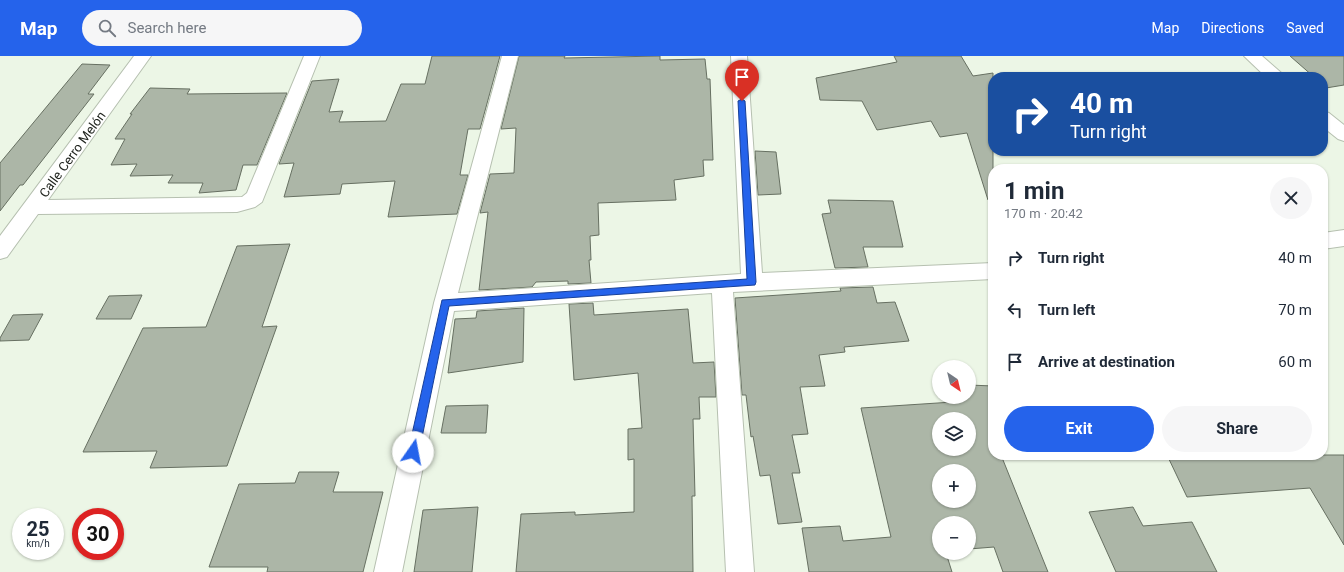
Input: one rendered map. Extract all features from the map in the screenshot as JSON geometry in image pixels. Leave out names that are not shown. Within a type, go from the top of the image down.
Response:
[{"type":"street","name":"Calle Cerro Melón","points":[[0,251],[143,56]]},
{"type":"street","points":[[32,207],[238,205],[248,202],[255,197],[312,56]]},
{"type":"street","points":[[388,572],[445,303],[510,56]]},
{"type":"street","points":[[739,56],[752,282]]},
{"type":"street","points":[[1252,56],[1271,72]]},
{"type":"street","points":[[1328,121],[1344,135]]},
{"type":"street","points":[[1328,240],[1344,238]]},
{"type":"street","points":[[445,303],[752,282],[988,271]]},
{"type":"street","points":[[722,284],[740,572]]},
{"type":"building","points":[[432,56],[500,56],[480,129],[468,129],[460,175],[468,175],[457,214],[388,217],[395,181],[342,184],[340,194],[284,197],[294,163],[279,164],[312,81],[339,79],[329,112],[343,111],[339,122],[386,121],[401,84],[425,84]]},
{"type":"building","points":[[519,56],[565,56],[564,58],[660,56],[660,60],[705,59],[707,79],[710,79],[713,160],[703,160],[704,176],[674,180],[676,200],[598,203],[599,235],[590,236],[591,260],[589,260],[591,283],[568,284],[568,281],[536,282],[532,287],[479,290],[488,212],[480,213],[490,174],[514,173],[516,128],[501,129]]},
{"type":"building","points":[[894,56],[961,56],[973,76],[988,74],[988,156],[993,156],[993,164],[988,164],[988,200],[967,133],[940,137],[931,121],[877,130],[862,101],[820,100],[816,78],[897,62]]},
{"type":"building","points":[[1290,56],[1344,56],[1344,85],[1328,88],[1328,72],[1308,72]]},
{"type":"building","points":[[82,64],[110,65],[88,94],[94,94],[23,185],[20,185],[0,211],[0,163]]},
{"type":"building","points":[[150,88],[190,89],[187,94],[287,93],[257,165],[243,165],[236,190],[199,193],[203,183],[168,183],[173,175],[130,176],[137,164],[111,165],[125,139],[115,139],[132,114],[130,114]]},
{"type":"building","points":[[755,151],[776,152],[781,194],[758,195]]},
{"type":"building","points":[[828,200],[893,201],[903,247],[863,247],[868,267],[835,268],[822,214],[831,213]]},
{"type":"building","points":[[290,244],[262,327],[277,326],[227,466],[150,468],[157,451],[83,452],[143,328],[206,327],[237,246]]},
{"type":"building","points":[[873,287],[877,303],[895,302],[909,341],[844,347],[845,352],[819,355],[825,386],[800,387],[808,434],[792,435],[800,473],[792,473],[802,522],[778,524],[770,475],[760,476],[753,436],[751,437],[746,395],[742,395],[735,298],[841,291],[840,288]]},
{"type":"building","points":[[142,295],[131,319],[96,319],[109,296]]},
{"type":"building","points":[[593,303],[594,315],[688,309],[693,363],[714,362],[716,397],[699,397],[700,419],[693,419],[695,496],[692,496],[693,572],[516,572],[521,514],[575,512],[575,515],[634,512],[634,459],[628,460],[628,429],[642,428],[638,373],[574,380],[569,304]]},
{"type":"building","points":[[524,308],[523,362],[448,373],[455,319],[476,318],[477,311]]},
{"type":"building","points":[[43,314],[29,340],[0,341],[0,338],[13,315]]},
{"type":"building","points":[[976,385],[988,386],[988,460],[1003,460],[1048,572],[1003,572],[994,547],[976,548],[976,516],[932,516],[932,560],[948,560],[952,572],[809,572],[802,528],[840,526],[843,541],[891,537],[861,408],[932,403],[976,404]]},
{"type":"building","points":[[488,405],[486,433],[441,433],[446,406]]},
{"type":"building","points":[[1328,455],[1344,455],[1344,545],[1310,488],[1187,497],[1169,460],[1328,460]]},
{"type":"building","points":[[299,472],[339,472],[333,492],[383,492],[363,572],[267,572],[268,567],[209,567],[239,484],[295,483]]},
{"type":"building","points":[[478,507],[472,572],[414,572],[423,510]]},
{"type":"building","points":[[1133,507],[1143,526],[1192,522],[1217,572],[1116,572],[1089,512]]},
{"type":"route","points":[[413,452],[445,303],[752,282],[742,101]]}]
